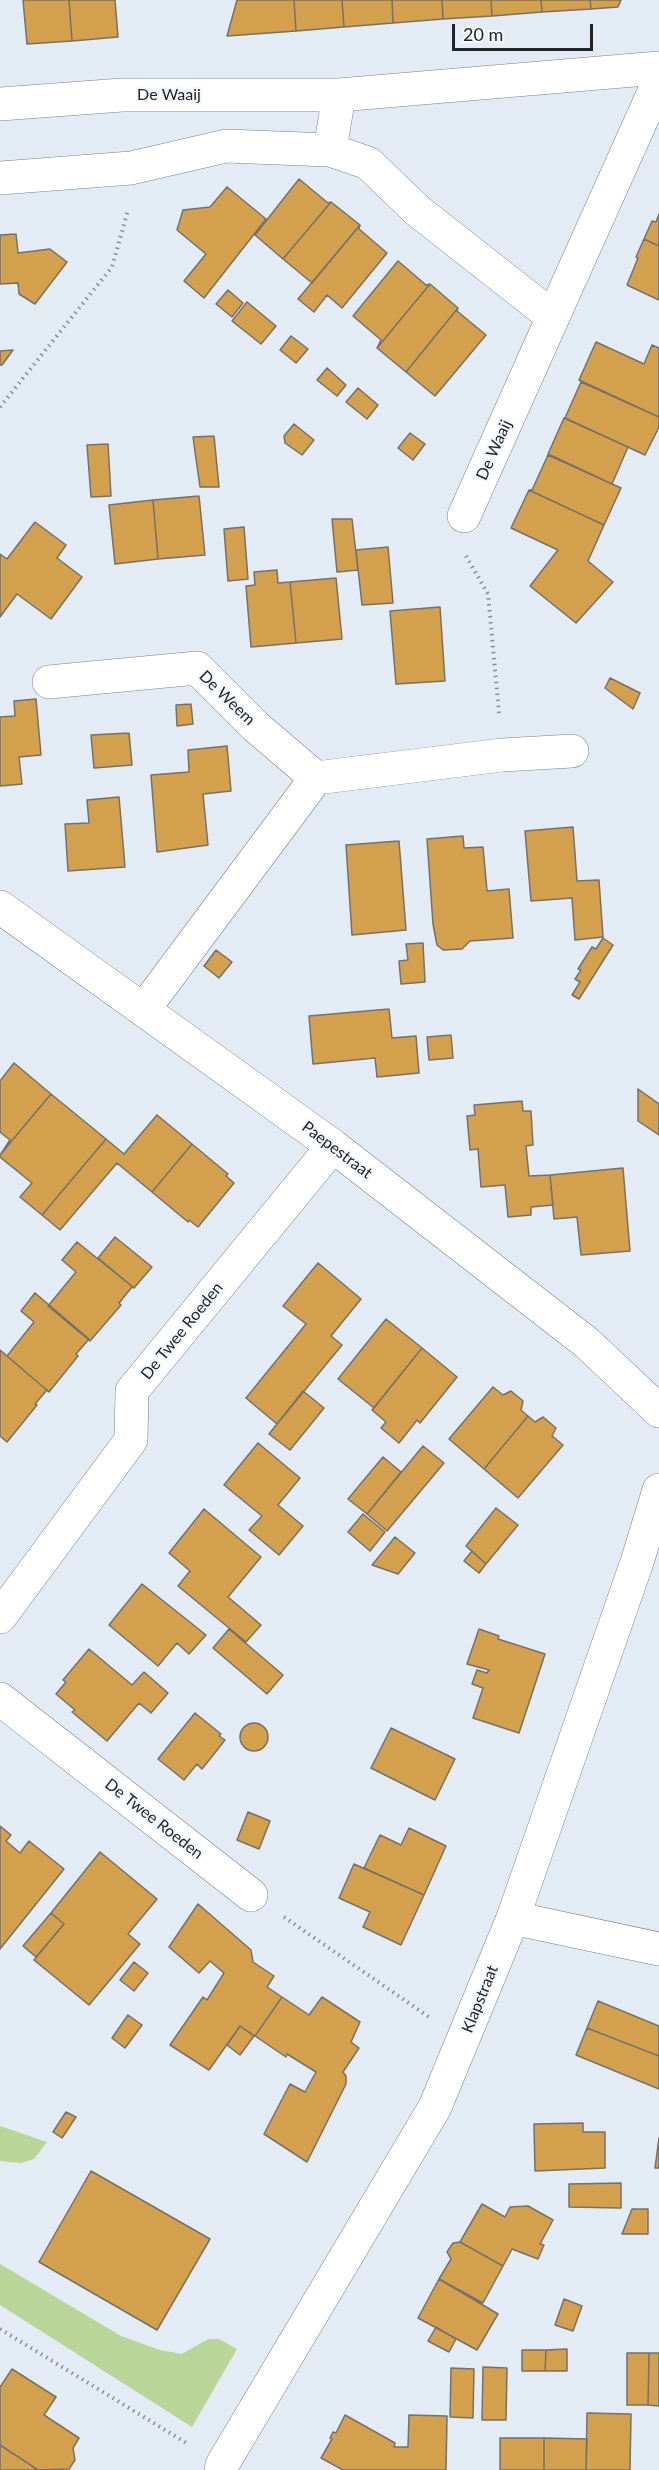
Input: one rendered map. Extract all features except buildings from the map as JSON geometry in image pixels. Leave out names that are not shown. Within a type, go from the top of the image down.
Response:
[{"type":"street","name":"De Waaij","points":[[0,104],[122,95],[339,95],[659,68]]},
{"type":"street","name":"De Waaij","points":[[464,516],[659,81]]},
{"type":"street","points":[[330,150],[339,95]]},
{"type":"street","points":[[0,178],[140,166],[226,146],[330,150],[368,163],[418,211],[553,317]]},
{"type":"street","name":"De Weem","points":[[49,682],[197,668],[255,726],[316,778]]},
{"type":"street","points":[[144,1009],[316,778],[502,755],[572,751]]},
{"type":"street","name":"Paepestraat","points":[[0,907],[333,1146],[587,1343],[659,1411]]},
{"type":"street","name":"De Twee Roeden","points":[[0,1617],[130,1440],[132,1391],[333,1146]]},
{"type":"street","name":"Klapstraat","points":[[221,2467],[435,2107],[513,1918],[638,1562],[659,1490]]},
{"type":"street","name":"De Twee Roeden","points":[[0,1699],[251,1895]]},
{"type":"street","points":[[513,1918],[659,1949]]},
{"type":"path","points":[[0,407],[112,267],[140,166]]},
{"type":"path","points":[[464,516],[462,551],[488,594],[502,755]]},
{"type":"path","points":[[251,1895],[463,2040]]},
{"type":"path","points":[[0,2329],[221,2467]]},
{"type":"green space","points":[[0,2126],[47,2142],[34,2159],[21,2163],[0,2161]]},
{"type":"green space","points":[[0,2264],[121,2336],[160,2350],[182,2354],[208,2339],[219,2339],[237,2349],[192,2427],[0,2305]]}]
